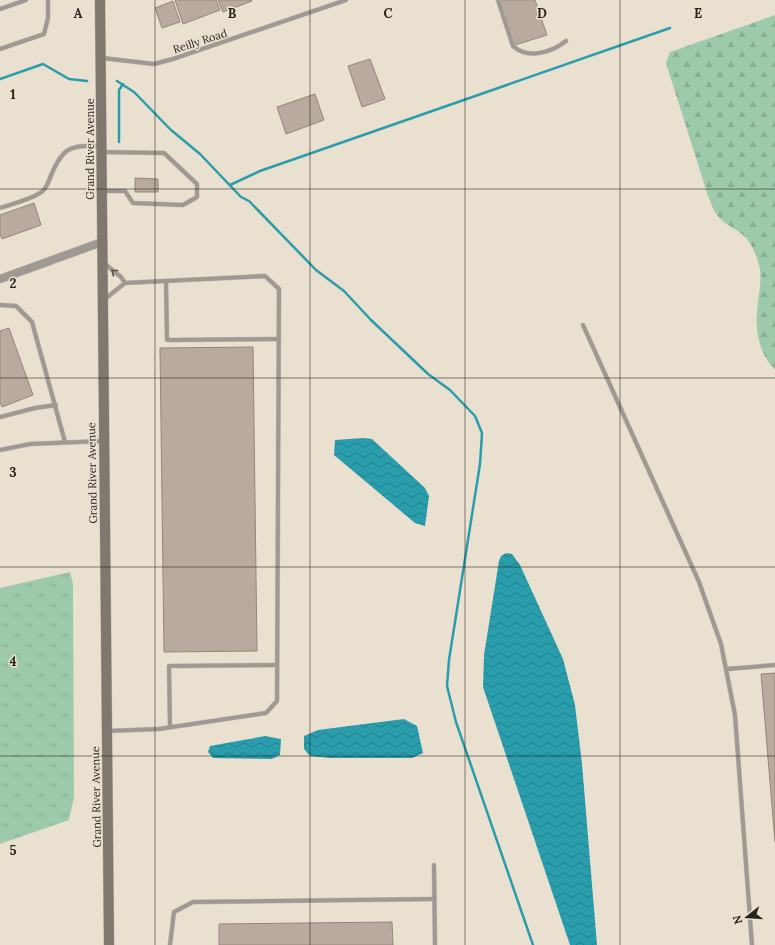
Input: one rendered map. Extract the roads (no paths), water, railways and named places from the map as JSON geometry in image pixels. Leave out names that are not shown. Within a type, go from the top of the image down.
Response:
[{"type":"main road","name":"Grand River Avenue","points":[[100,0],[109,945]]},
{"type":"street","points":[[0,279],[102,242]]},
{"type":"lane","points":[[0,9],[26,0]]},
{"type":"lane","points":[[0,49],[44,34],[48,18],[48,0]]},
{"type":"lane","name":"Reilly Road","points":[[101,58],[154,64],[173,59],[346,0]]},
{"type":"lane","points":[[498,0],[513,46],[518,51],[526,54],[546,51],[558,47],[566,41]]},
{"type":"lane","points":[[0,208],[40,193],[46,188],[55,166],[66,151],[79,145],[102,149],[164,153],[197,184],[197,197],[183,205],[133,203],[126,191],[102,191]]},
{"type":"lane","points":[[102,262],[121,277],[125,283]]},
{"type":"lane","points":[[103,302],[125,283],[265,276],[279,289],[277,701],[266,713],[170,727],[107,731]]},
{"type":"lane","points":[[166,281],[167,340],[278,339]]},
{"type":"lane","points":[[0,305],[16,306],[32,322],[65,442]]},
{"type":"lane","points":[[583,325],[699,582],[711,613],[727,669],[735,715],[752,945]]},
{"type":"lane","points":[[0,416],[56,405]]},
{"type":"lane","points":[[0,450],[30,444],[104,441]]},
{"type":"lane","points":[[170,727],[169,666],[277,665]]},
{"type":"lane","points":[[727,669],[775,665]]},
{"type":"lane","points":[[434,865],[435,945]]},
{"type":"lane","points":[[170,945],[174,912],[193,902],[434,899]]},
{"type":"water","points":[[363,438],[372,439],[425,488],[429,496],[425,526],[415,523],[334,455],[335,440]]},
{"type":"water","points":[[506,553],[512,554],[520,565],[563,659],[575,705],[582,764],[597,945],[570,945],[483,687],[484,655],[499,561],[501,556]]},
{"type":"water","points":[[404,719],[417,726],[423,753],[412,758],[330,758],[310,756],[304,749],[304,736],[318,730]]},
{"type":"water","points":[[265,736],[281,739],[280,755],[272,759],[213,758],[208,752],[210,746]]},
{"type":"waterway","points":[[230,185],[260,171],[670,28]]},
{"type":"waterway","points":[[0,79],[43,64],[69,79],[87,81]]},
{"type":"waterway","points":[[117,81],[134,92],[171,130],[200,154],[241,197],[249,201],[316,270],[344,291],[371,320],[428,374],[450,390],[475,416],[482,433],[480,464],[449,660],[447,686],[456,722],[533,945]]},
{"type":"waterway","points":[[119,142],[119,90],[123,84]]}]
